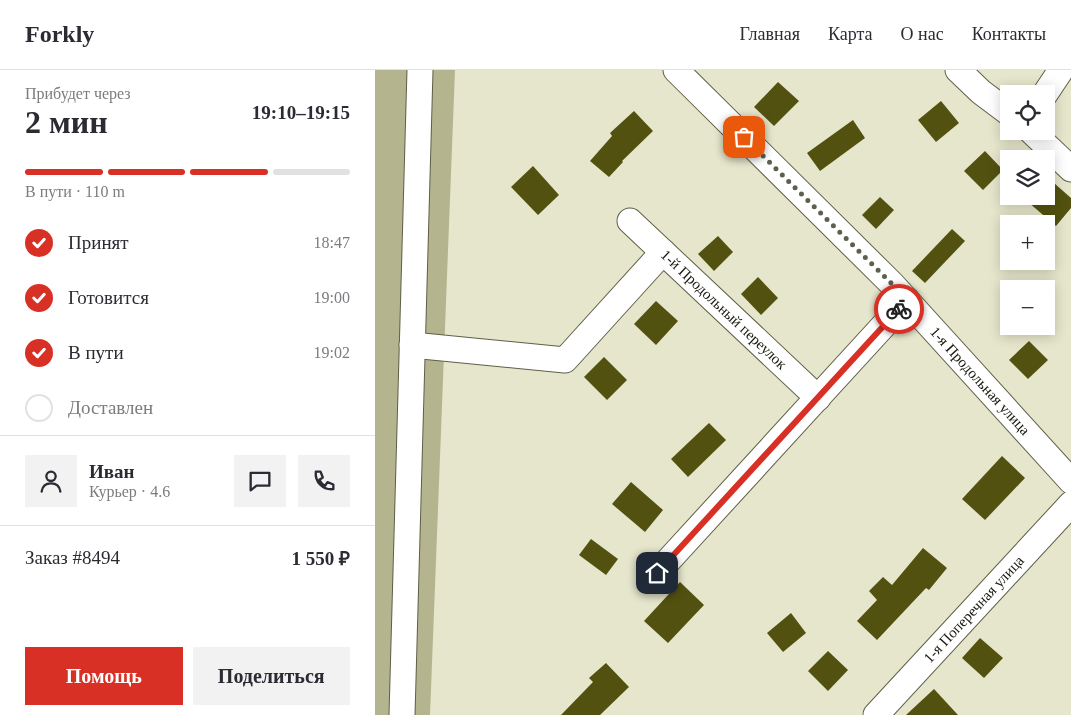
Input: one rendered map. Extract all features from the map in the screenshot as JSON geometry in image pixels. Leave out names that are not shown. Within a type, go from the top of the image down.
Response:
[{"type":"street","points":[[401,715],[420,70]]},
{"type":"street","name":"1-я Продольная улица","points":[[676,70],[885,277],[1071,481]]},
{"type":"street","points":[[958,70],[981,92],[1000,106]]},
{"type":"street","points":[[1051,85],[1061,70]]},
{"type":"street","points":[[1041,140],[1071,168]]},
{"type":"street","name":"1-й Продольный переулок","points":[[630,221],[818,398]]},
{"type":"street","points":[[412,345],[565,360],[663,252]]},
{"type":"street","points":[[657,573],[907,300]]},
{"type":"street","name":"1-я Поперечная улица","points":[[876,715],[1071,504]]},
{"type":"green space","points":[[375,70],[455,70],[430,715],[375,715]]},
{"type":"building","points":[[778,82],[799,101],[774,126],[754,107]]},
{"type":"building","points":[[941,101],[959,123],[936,142],[918,120]]},
{"type":"building","points":[[634,111],[653,131],[622,161],[609,177],[590,161],[612,136],[610,133]]},
{"type":"building","points":[[853,120],[865,138],[820,171],[807,153]]},
{"type":"building","points":[[985,151],[1000,167],[1000,173],[983,190],[964,171]]},
{"type":"building","points":[[533,166],[559,195],[538,215],[511,187]]},
{"type":"building","points":[[1055,184],[1071,198],[1071,208],[1056,226],[1055,215],[1043,215],[1032,205],[1055,205]]},
{"type":"building","points":[[880,197],[894,210],[876,229],[862,215]]},
{"type":"building","points":[[952,229],[965,241],[925,283],[912,271]]},
{"type":"building","points":[[718,236],[733,252],[714,271],[698,254]]},
{"type":"building","points":[[758,277],[778,298],[761,315],[741,294]]},
{"type":"building","points":[[656,301],[678,321],[656,345],[634,324]]},
{"type":"building","points":[[1029,341],[1048,360],[1028,379],[1009,360]]},
{"type":"building","points":[[604,357],[627,380],[607,400],[584,377]]},
{"type":"building","points":[[709,423],[726,440],[688,477],[671,459]]},
{"type":"building","points":[[1002,456],[1025,478],[985,520],[962,499]]},
{"type":"building","points":[[631,482],[663,510],[645,532],[612,504]]},
{"type":"building","points":[[591,539],[618,559],[606,575],[579,555]]},
{"type":"building","points":[[923,548],[947,568],[929,590],[926,588],[877,640],[857,621],[877,600],[869,591],[883,577],[892,585]]},
{"type":"building","points":[[680,582],[704,605],[668,643],[644,621]]},
{"type":"building","points":[[791,613],[806,633],[783,652],[767,633]]},
{"type":"building","points":[[980,638],[1003,658],[984,678],[962,658]]},
{"type":"building","points":[[828,651],[848,670],[828,691],[808,671]]},
{"type":"building","points":[[606,663],[629,687],[600,715],[561,715],[593,682],[589,678]]},
{"type":"building","points":[[934,689],[958,715],[906,715]]},
{"type":"way so far","points":[[744,137],[907,300],[899,309]]},
{"type":"route","points":[[657,573],[899,309]]}]
